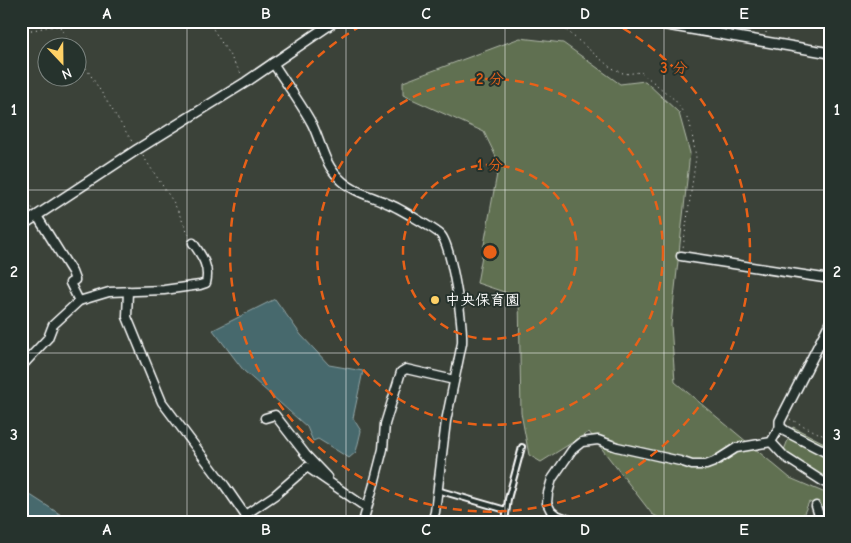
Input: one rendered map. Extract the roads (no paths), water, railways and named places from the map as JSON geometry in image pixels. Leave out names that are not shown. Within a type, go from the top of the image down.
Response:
[{"type":"street","points":[[21,226],[138,149],[246,82],[335,21]]},
{"type":"street","points":[[644,21],[830,53]]},
{"type":"street","points":[[273,63],[312,123],[330,167],[338,178],[354,189],[392,205],[441,234],[446,244],[463,332],[446,421],[435,512],[432,522]]},
{"type":"street","points":[[37,216],[72,272],[74,280],[70,283],[79,301]]},
{"type":"street","points":[[21,367],[48,338],[53,325],[79,301],[109,292],[164,290],[206,283],[208,270],[204,259],[193,243]]},
{"type":"street","points":[[682,256],[830,279]]},
{"type":"street","points":[[128,291],[127,317],[162,402],[247,518],[307,467],[367,508]]},
{"type":"street","points":[[574,522],[556,515],[551,511],[547,503],[552,479],[572,450],[582,442],[598,440],[617,447],[692,465],[706,465],[736,448],[772,442],[780,427],[780,421],[830,323]]},
{"type":"street","points":[[363,522],[382,449],[385,424],[401,372],[406,369],[454,380]]},
{"type":"street","points":[[265,418],[275,415],[333,485]]},
{"type":"street","points":[[780,427],[830,454]]},
{"type":"street","points":[[772,442],[785,456],[830,486]]},
{"type":"street","points":[[816,506],[821,522]]},
{"type":"lane","points":[[505,522],[506,510],[522,447]]},
{"type":"lane","points":[[437,490],[506,510]]},
{"type":"water","points":[[275,299],[301,335],[329,365],[363,371],[353,418],[361,431],[356,452],[349,458],[318,439],[313,441],[307,427],[244,371],[213,330]]},
{"type":"water","points":[[21,489],[72,522],[21,522]]},
{"type":"place","name":"中央保育園","points":[[435,300]]}]
